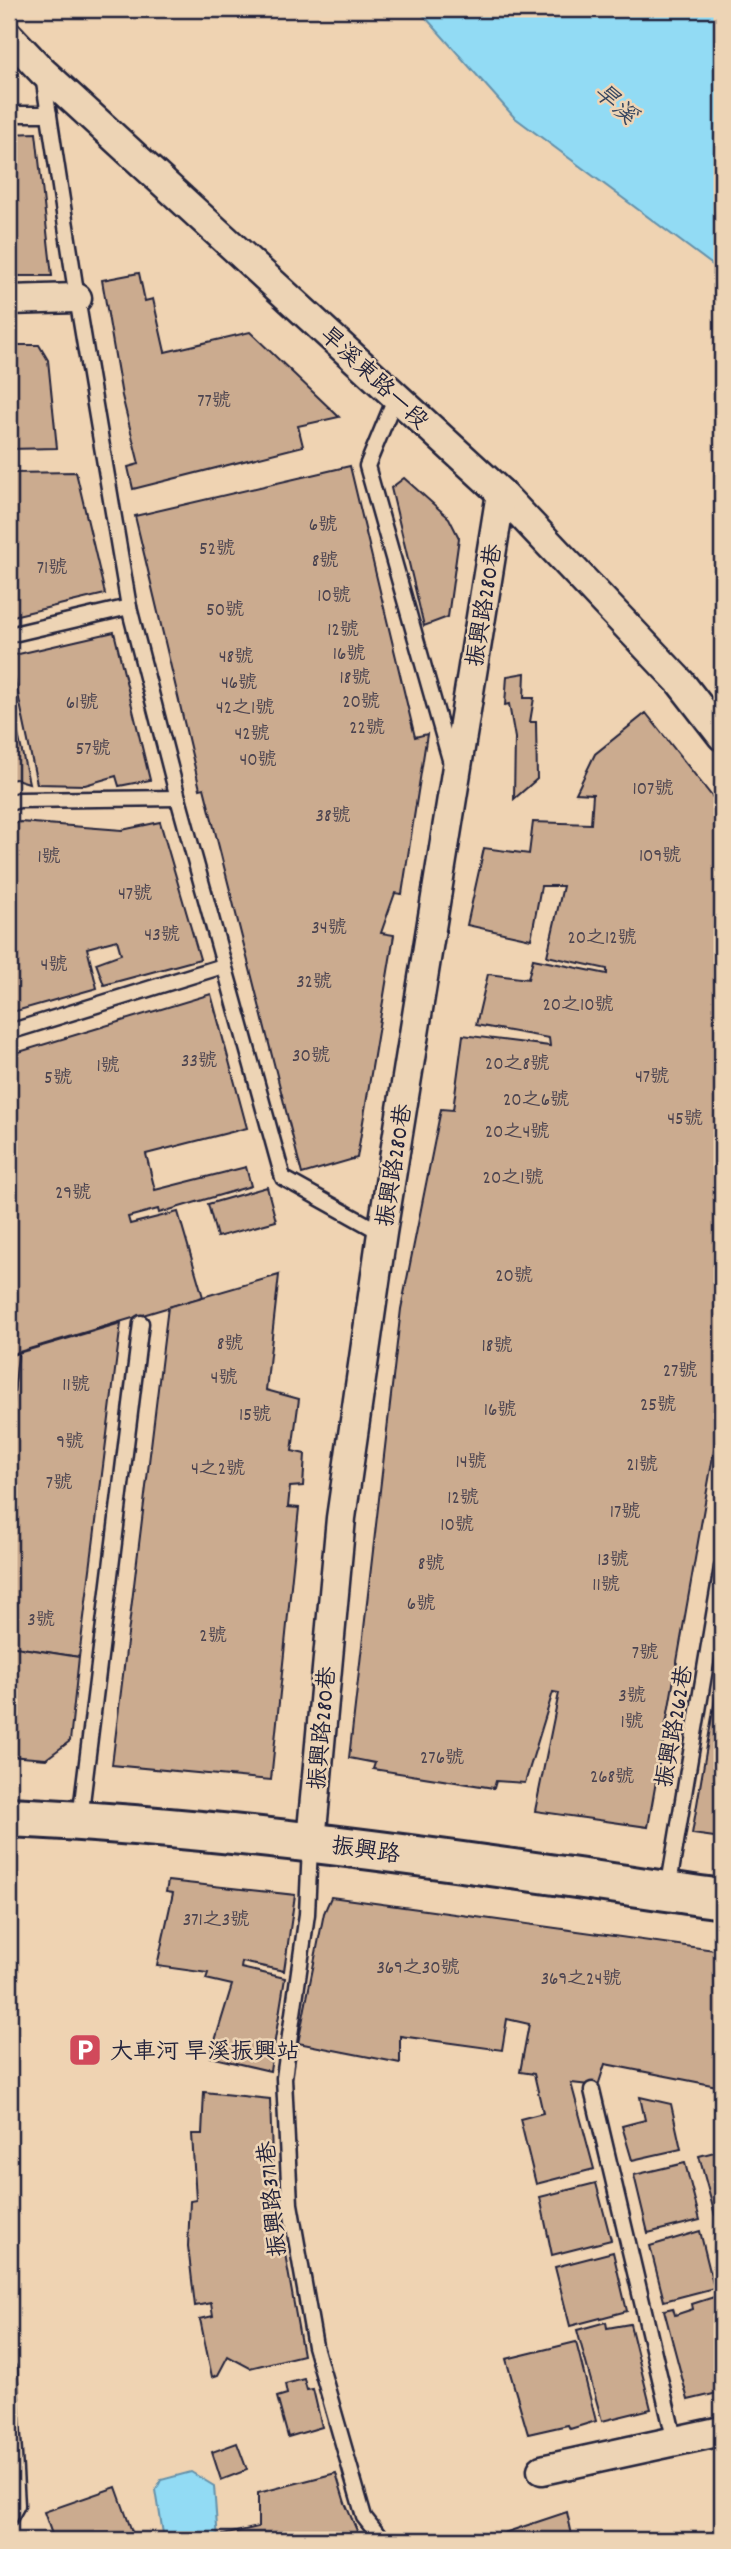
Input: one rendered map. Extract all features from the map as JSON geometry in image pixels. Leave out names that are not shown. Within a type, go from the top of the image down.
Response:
[{"type":"main road","name":"振興路","points":[[9,1816],[311,1841],[722,1899]]},
{"type":"street","name":"旱溪東路一段","points":[[9,36],[42,71],[500,493],[680,682],[722,736]]},
{"type":"street","points":[[9,300],[77,298]]},
{"type":"street","name":"振興路280巷","points":[[311,1841],[341,1518],[382,1233],[500,493]]},
{"type":"street","points":[[542,2470],[722,2431]]},
{"type":"lane","points":[[42,71],[77,298],[130,607],[223,966],[283,1178],[382,1233]]},
{"type":"lane","points":[[9,114],[49,114]]},
{"type":"lane","points":[[396,396],[367,466],[455,778]]},
{"type":"lane","points":[[9,635],[130,607]]},
{"type":"lane","points":[[9,803],[19,800],[178,798]]},
{"type":"lane","points":[[9,1032],[223,966]]},
{"type":"lane","points":[[80,1820],[141,1323]]},
{"type":"lane","name":"振興路262巷","points":[[668,1891],[722,1567]]},
{"type":"lane","name":"振興路371巷","points":[[311,1841],[307,1914],[284,2078],[290,2204],[315,2346],[364,2517],[382,2540]]},
{"type":"lane","points":[[592,2090],[675,2442]]},
{"type":"lane","points":[[9,2370],[17,2505],[9,2519]]},
{"type":"water","name":"旱溪","points":[[418,9],[717,9],[722,12],[722,272],[514,117]]},
{"type":"water","points":[[191,2472],[214,2486],[218,2540],[164,2540],[156,2490],[161,2480]]},
{"type":"building","points":[[36,133],[52,276],[9,276],[9,134]]},
{"type":"building","points":[[139,273],[145,301],[153,299],[165,352],[250,332],[339,417],[298,426],[303,446],[133,489],[128,467],[139,464],[122,396],[102,280]]},
{"type":"building","points":[[9,345],[39,345],[48,360],[57,448],[9,449]]},
{"type":"building","points":[[350,466],[415,737],[427,734],[402,894],[395,893],[381,933],[394,935],[357,1158],[302,1174],[204,788],[200,789],[135,516]]},
{"type":"building","points":[[76,472],[105,594],[9,617],[9,473]]},
{"type":"building","points":[[404,478],[449,518],[459,538],[448,617],[424,626],[391,488]]},
{"type":"building","points":[[114,632],[150,780],[119,786],[116,776],[85,785],[37,784],[10,656]]},
{"type":"building","points":[[525,673],[524,698],[534,698],[530,722],[536,722],[537,779],[514,799],[515,738],[509,704],[505,705],[507,676]]},
{"type":"building","points":[[9,694],[29,783],[9,780]]},
{"type":"building","points":[[646,713],[722,809],[722,1405],[648,1827],[535,1811],[559,1693],[553,1692],[525,1783],[496,1781],[494,1788],[373,1769],[375,1763],[349,1758],[401,1309],[441,1109],[453,1110],[463,1035],[550,1046],[549,1038],[476,1025],[488,974],[528,979],[533,959],[607,974],[607,969],[547,956],[563,886],[541,886],[531,939],[467,925],[484,848],[529,854],[533,822],[591,824],[593,794],[576,793],[595,754]]},
{"type":"building","points":[[20,822],[122,830],[160,822],[200,959],[104,985],[96,963],[121,954],[117,940],[87,948],[97,988],[9,1013],[9,824]]},
{"type":"building","points":[[211,994],[247,1128],[146,1154],[155,1190],[246,1167],[251,1186],[159,1213],[158,1209],[128,1217],[130,1224],[178,1212],[203,1297],[9,1355],[9,1055]]},
{"type":"building","points":[[267,1187],[276,1221],[217,1237],[208,1204]]},
{"type":"building","points":[[279,1275],[266,1390],[299,1399],[292,1451],[305,1454],[303,1486],[290,1487],[288,1507],[299,1508],[271,1780],[112,1765],[168,1307]]},
{"type":"building","points":[[121,1323],[79,1657],[9,1646],[9,1446],[18,1353]]},
{"type":"building","points":[[18,1353],[9,1446],[9,1356]]},
{"type":"building","points":[[9,1646],[79,1657],[70,1741],[46,1759],[9,1756]]},
{"type":"building","points":[[722,1658],[722,1838],[692,1834]]},
{"type":"building","points":[[168,1881],[295,1895],[284,1971],[242,1962],[241,1968],[285,1978],[270,2071],[210,2057],[232,1985],[206,1979],[208,1973],[157,1966],[173,1893],[166,1892]]},
{"type":"building","points":[[331,1897],[722,1951],[722,2087],[605,2064],[598,2086],[571,2083],[594,2169],[536,2184],[520,2119],[543,2113],[534,2074],[520,2072],[529,2024],[507,2019],[502,2050],[400,2036],[400,2063],[298,2043],[324,1913]]},
{"type":"building","points":[[204,2092],[270,2099],[273,2186],[303,2355],[250,2368],[228,2356],[218,2375],[212,2377],[200,2319],[213,2316],[211,2303],[195,2306],[188,2246],[190,2201],[196,2200],[192,2134],[202,2134]]},
{"type":"building","points":[[640,2097],[671,2104],[681,2149],[632,2160],[622,2126],[645,2120]]},
{"type":"building","points":[[722,2150],[722,2213],[715,2215],[699,2156]]},
{"type":"building","points":[[685,2163],[700,2220],[648,2233],[634,2175]]},
{"type":"building","points":[[596,2183],[611,2240],[552,2255],[540,2197]]},
{"type":"building","points":[[700,2231],[714,2288],[664,2301],[650,2246]]},
{"type":"building","points":[[613,2252],[627,2311],[570,2326],[555,2267]]},
{"type":"building","points":[[717,2296],[722,2316],[722,2392],[688,2400],[664,2310],[673,2308],[675,2315],[693,2309],[692,2304]]},
{"type":"building","points":[[606,2322],[607,2328],[630,2324],[651,2409],[602,2421],[577,2330]]},
{"type":"building","points":[[576,2342],[596,2421],[570,2429],[568,2425],[528,2434],[506,2359]]},
{"type":"building","points":[[304,2379],[307,2390],[313,2389],[322,2427],[288,2437],[277,2397],[287,2394],[285,2384]]},
{"type":"building","points":[[237,2443],[247,2470],[221,2480],[212,2452]]},
{"type":"building","points":[[336,2473],[361,2540],[224,2540],[223,2535],[258,2527],[258,2493]]},
{"type":"building","points":[[116,2487],[135,2540],[54,2540],[44,2512]]},
{"type":"building","points":[[567,2512],[573,2540],[489,2538]]},
{"type":"place","name":"大車河 旱溪振興站","points":[[85,2050]]}]
